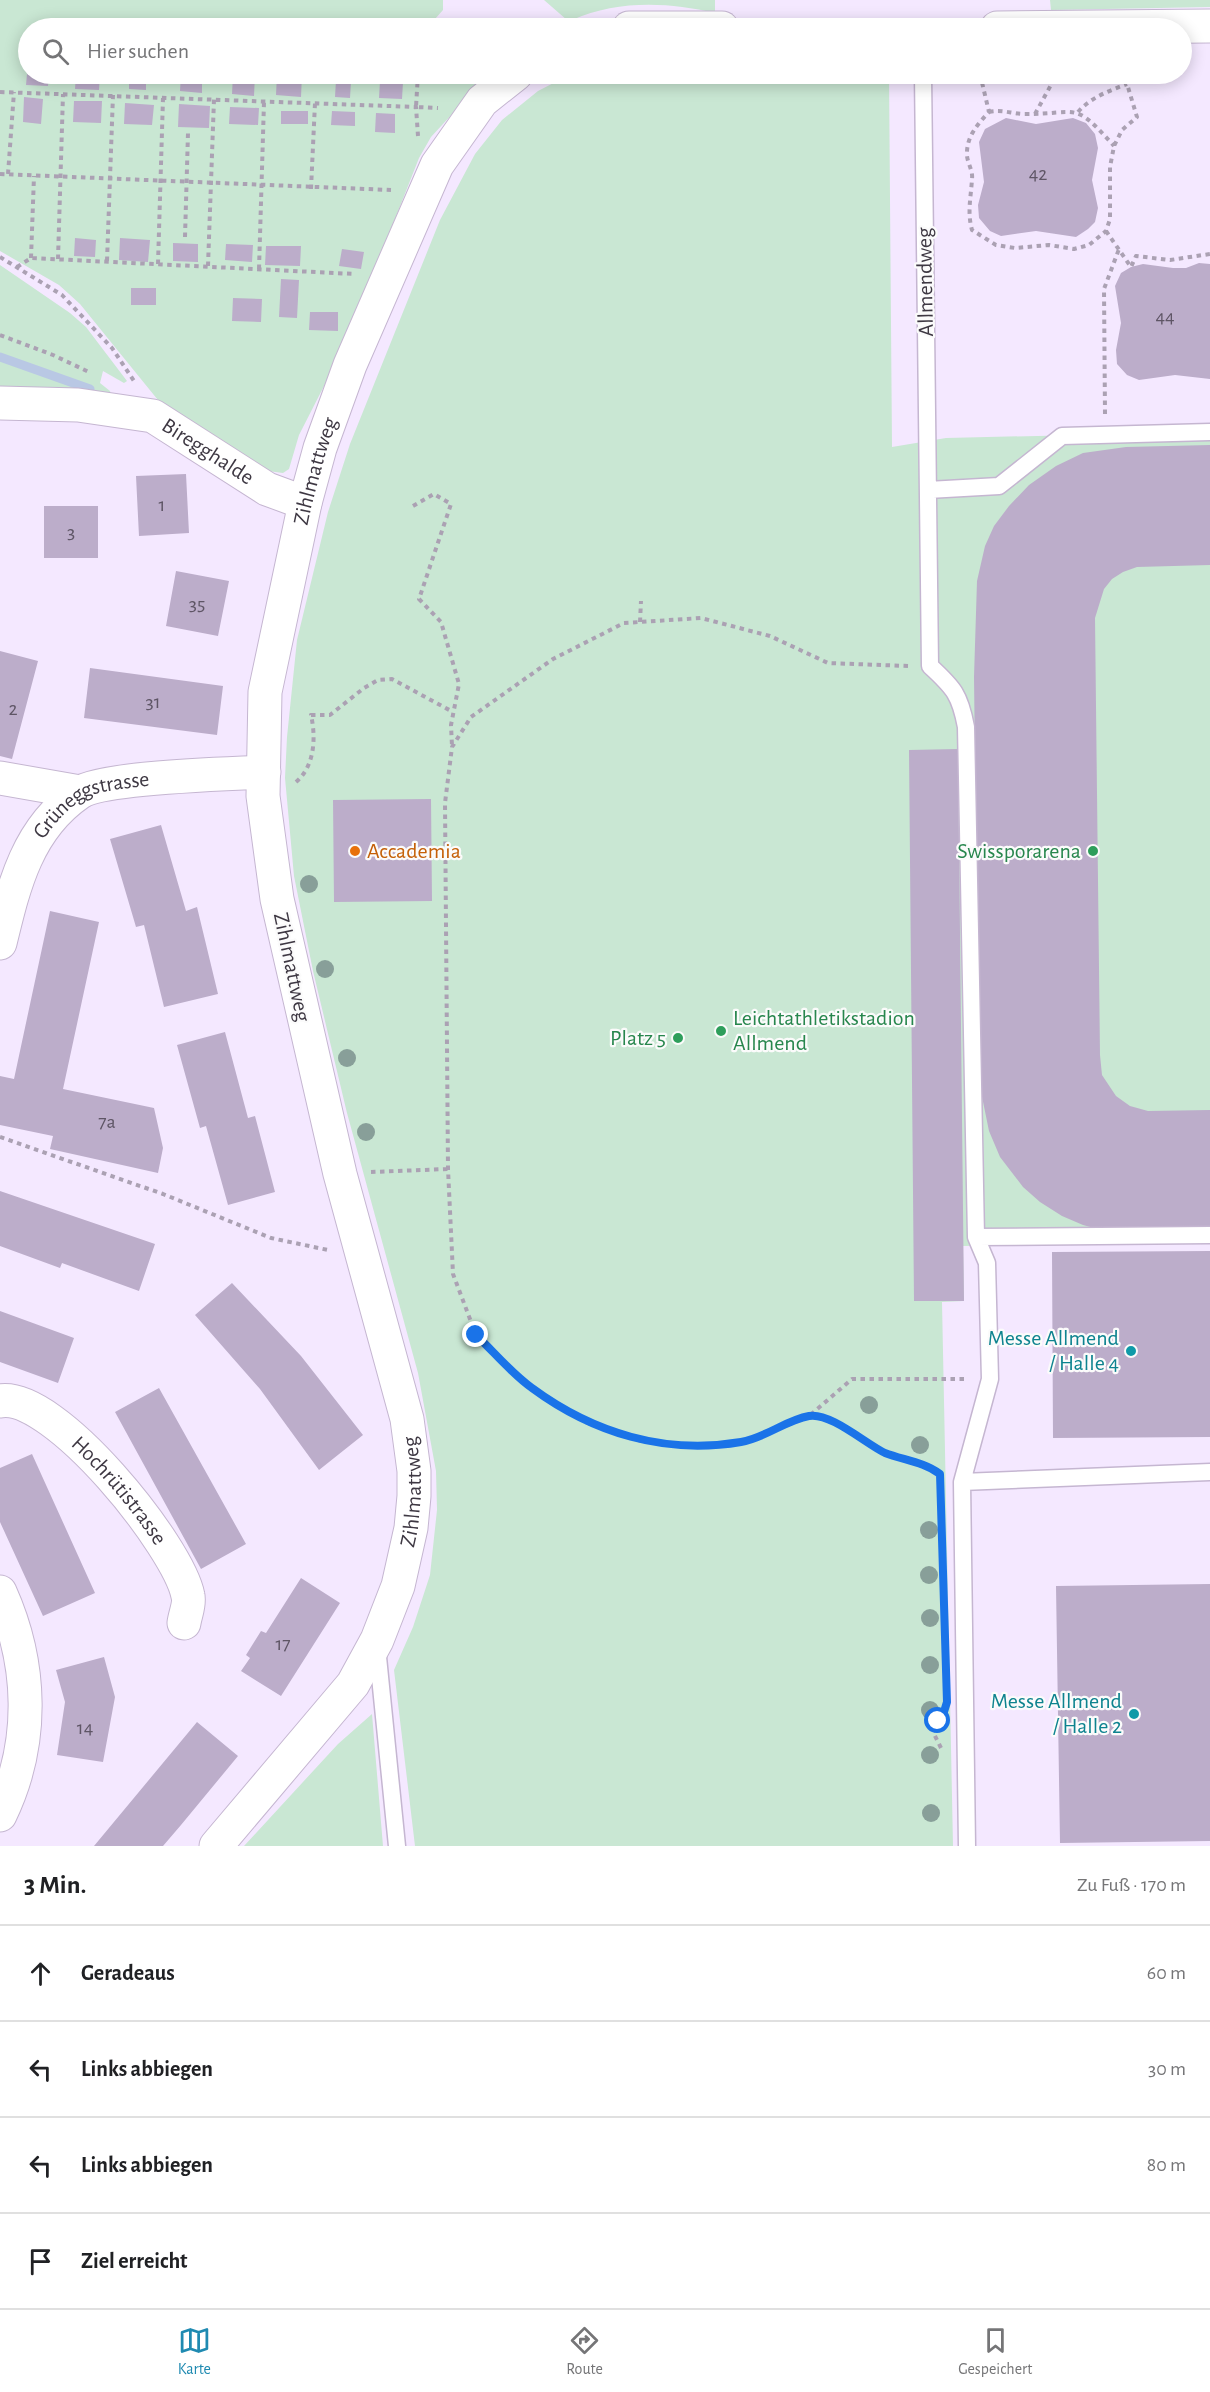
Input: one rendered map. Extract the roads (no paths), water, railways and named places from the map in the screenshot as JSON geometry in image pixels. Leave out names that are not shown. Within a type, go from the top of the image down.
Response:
[{"type":"street","points":[[1192,26],[1210,26]]},
{"type":"street","name":"Zihlmattweg","points":[[216,1846],[352,1684],[377,1640],[405,1561],[412,1518],[414,1471],[407,1419],[340,1174],[277,899],[263,784],[265,692],[305,503],[320,448],[350,365],[437,165],[482,101],[503,84]]},
{"type":"street","name":"Biregghalde","points":[[0,403],[78,405],[153,417],[267,489],[305,503]]},
{"type":"street","points":[[0,778],[80,792]]},
{"type":"street","name":"Grüneggstrasse","points":[[0,943],[15,880],[42,828],[80,792],[115,783],[263,784]]},
{"type":"street","name":"Hochrütistrasse","points":[[0,1401],[9,1400],[31,1408],[60,1425],[114,1478],[179,1568],[189,1598],[184,1623]]},
{"type":"street","points":[[0,1592],[18,1639],[26,1690],[22,1747],[10,1795],[0,1815]]},
{"type":"lane","name":"Allmendweg","points":[[923,84],[930,666],[954,688],[961,702],[966,727],[976,1237]]},
{"type":"lane","points":[[928,490],[999,486],[1062,436],[1210,432]]},
{"type":"lane","points":[[967,1846],[962,1482],[990,1379],[987,1263],[976,1237],[1210,1235]]},
{"type":"lane","points":[[962,1482],[1210,1472]]},
{"type":"lane","points":[[377,1640],[397,1846]]},
{"type":"waterway","points":[[0,357],[90,389]]},
{"type":"place","name":"Accademia","points":[[355,851]]},
{"type":"place","name":"Swissporarena","points":[[1093,851]]},
{"type":"place","name":"Leichtathletikstadion Allmend","points":[[721,1031]]},
{"type":"place","name":"Platz 5","points":[[678,1038]]},
{"type":"place","name":"Messe Allmend / Halle 4","points":[[1131,1351]]},
{"type":"place","name":"Messe Allmend / Halle 2","points":[[1134,1714]]}]
